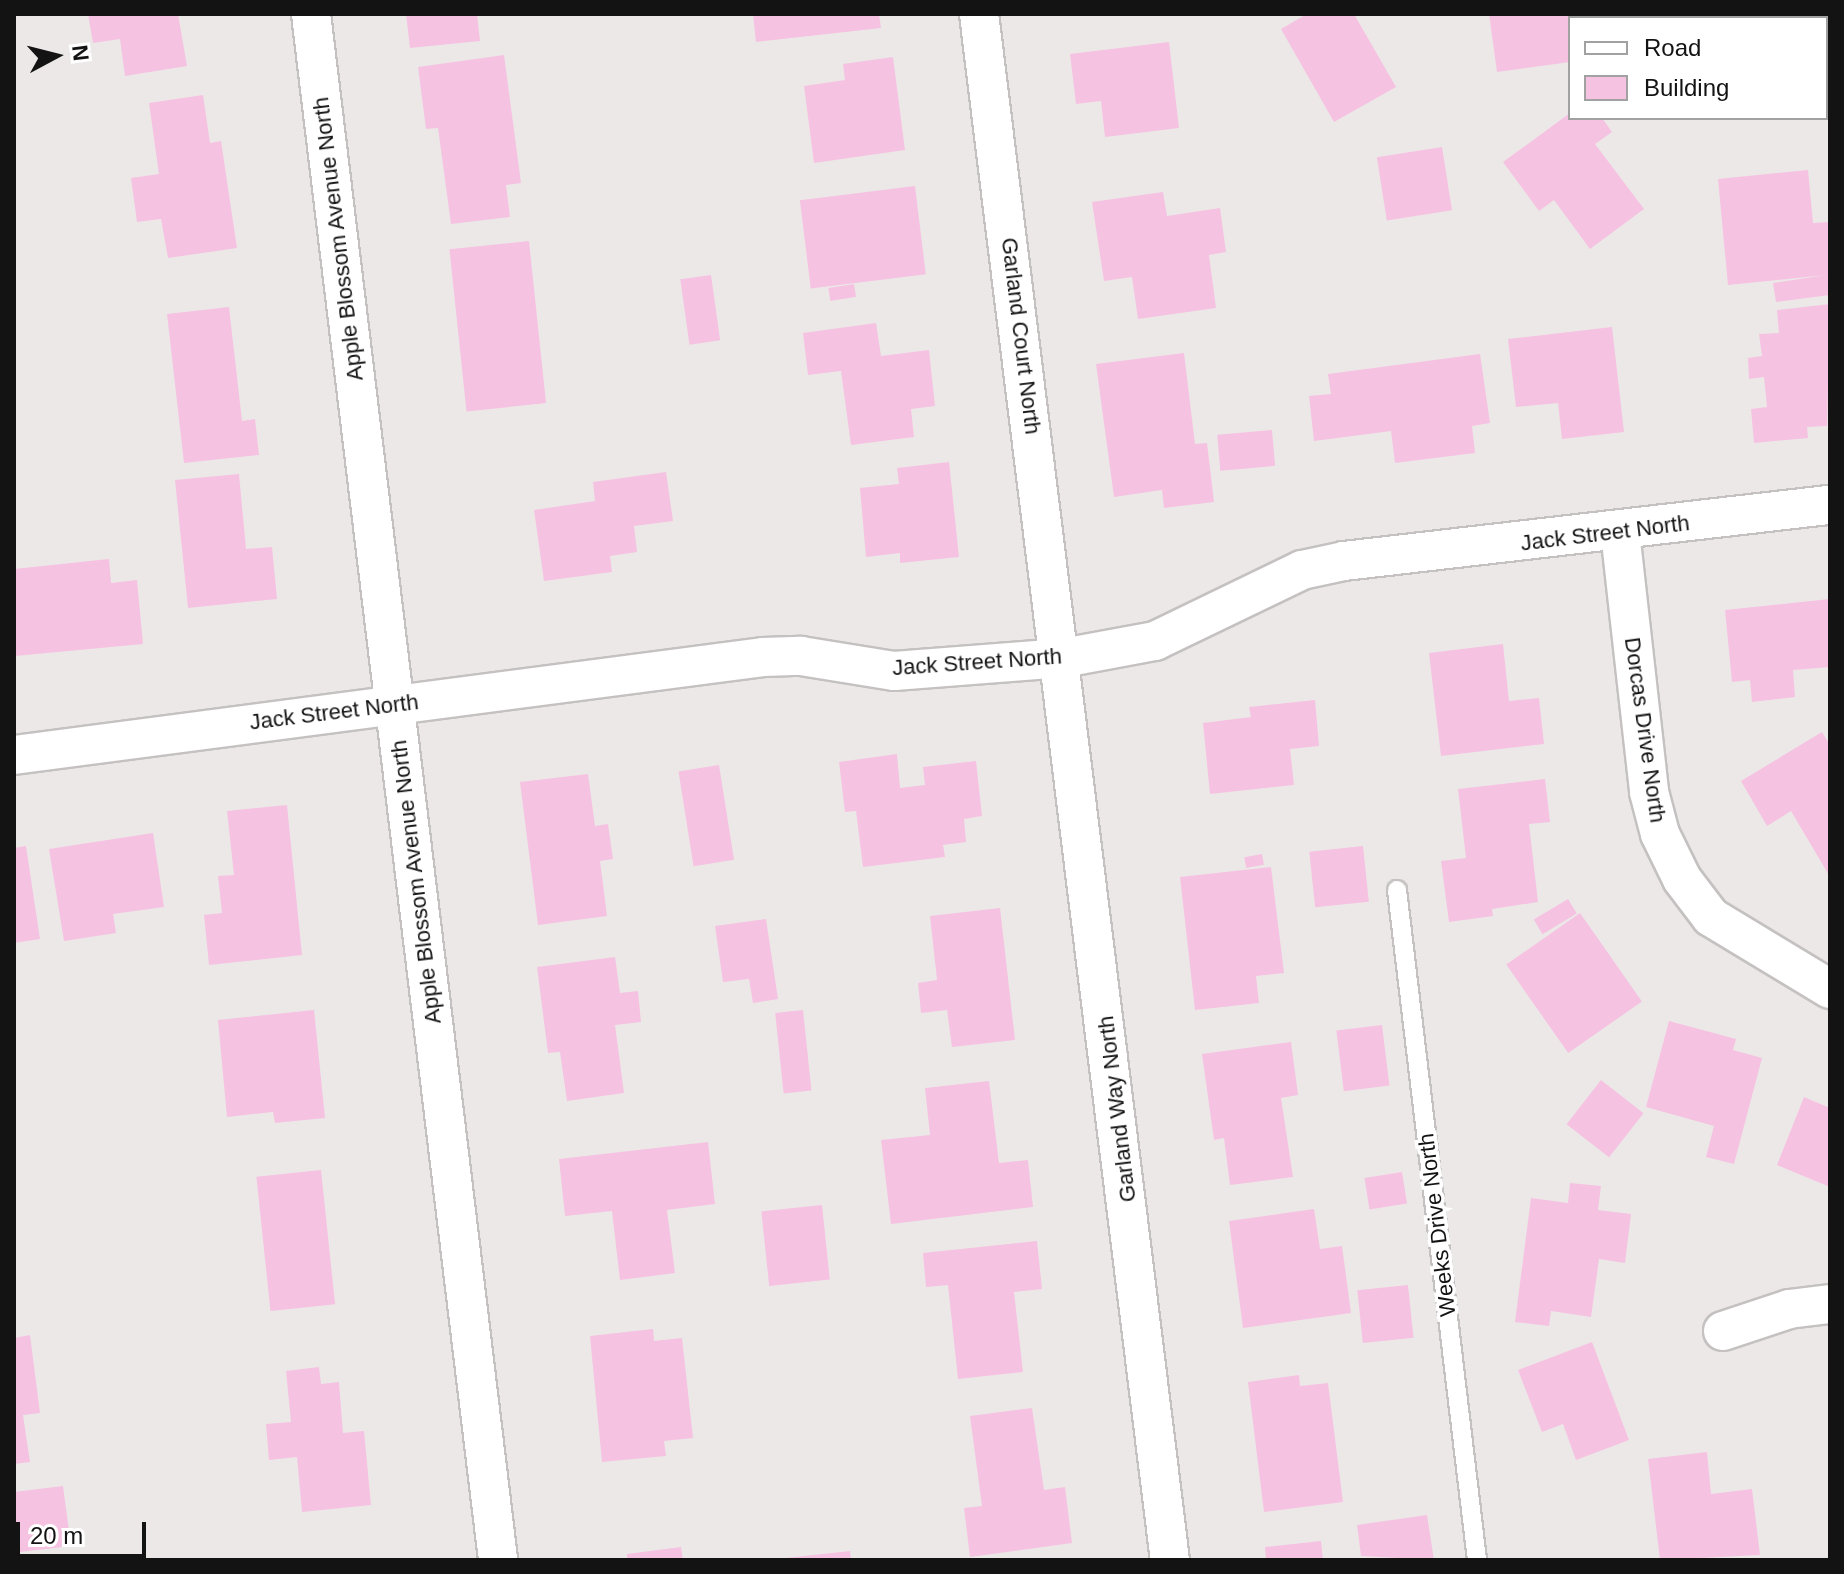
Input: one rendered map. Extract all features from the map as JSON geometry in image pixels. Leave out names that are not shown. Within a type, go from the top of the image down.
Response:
[{"type":"street","name":"Apple Blossom Avenue North","points":[[311,14],[498,1560]]},
{"type":"street","name":"Garland Court North","points":[[979,14],[1063,658]]},
{"type":"street","name":"Jack Street North","points":[[14,755],[763,657],[801,656],[894,671],[1063,658],[1155,641],[1316,567],[1830,505]]},
{"type":"street","name":"Dorcas Drive North","points":[[1620,532],[1649,792],[1660,834],[1682,879],[1711,917],[1830,989]]},
{"type":"street","name":"Garland Way North","points":[[1063,658],[1170,1560]]},
{"type":"street","points":[[1723,1331],[1789,1309],[1830,1304]]},
{"type":"lane","name":"Weeks Drive North","points":[[1397,890],[1477,1560]]},
{"type":"building","points":[[88,14],[178,14],[187,66],[125,76],[120,39],[93,43]]},
{"type":"building","points":[[406,14],[477,14],[480,41],[410,48]]},
{"type":"building","points":[[753,14],[879,14],[881,28],[756,42]]},
{"type":"building","points":[[1307,14],[1354,14],[1396,87],[1334,122],[1281,29]]},
{"type":"building","points":[[1489,14],[1571,14],[1568,16],[1568,62],[1497,72]]},
{"type":"building","points":[[1169,42],[1179,128],[1105,137],[1101,101],[1076,104],[1070,54]]},
{"type":"building","points":[[504,55],[521,183],[506,185],[510,217],[451,224],[438,128],[426,129],[418,67]]},
{"type":"building","points":[[893,57],[905,150],[814,163],[804,86],[845,80],[843,64]]},
{"type":"building","points":[[203,95],[210,143],[221,141],[237,248],[168,258],[161,219],[137,222],[131,178],[159,174],[149,103]]},
{"type":"building","points":[[1568,114],[1568,120],[1603,120],[1612,132],[1595,144],[1644,209],[1590,249],[1554,200],[1539,211],[1503,162]]},
{"type":"building","points":[[1442,147],[1452,210],[1387,221],[1377,157]]},
{"type":"building","points":[[1808,170],[1813,223],[1830,222],[1830,295],[1776,302],[1773,283],[1826,275],[1728,285],[1718,179]]},
{"type":"building","points":[[915,186],[926,274],[811,288],[800,200]]},
{"type":"building","points":[[1163,192],[1167,216],[1220,208],[1226,252],[1209,255],[1216,308],[1138,319],[1132,277],[1104,281],[1092,202]]},
{"type":"building","points":[[529,241],[546,403],[466,411],[449,249]]},
{"type":"building","points":[[711,275],[720,340],[689,345],[680,279]]},
{"type":"building","points":[[854,284],[856,297],[830,301],[828,288]]},
{"type":"building","points":[[1830,304],[1827,426],[1807,427],[1808,438],[1754,443],[1751,409],[1767,407],[1764,377],[1749,379],[1748,358],[1762,356],[1759,334],[1779,333],[1777,310]]},
{"type":"building","points":[[229,307],[242,421],[255,419],[259,455],[184,463],[167,314]]},
{"type":"building","points":[[876,323],[881,356],[929,350],[935,406],[911,409],[914,437],[851,445],[841,371],[808,375],[803,333]]},
{"type":"building","points":[[1612,327],[1624,432],[1562,439],[1558,403],[1516,407],[1508,339]]},
{"type":"building","points":[[1184,353],[1195,444],[1207,443],[1214,502],[1164,508],[1162,490],[1114,497],[1096,364]]},
{"type":"building","points":[[1480,354],[1490,423],[1472,426],[1475,453],[1395,463],[1391,431],[1314,441],[1309,396],[1331,394],[1328,374]]},
{"type":"building","points":[[1272,430],[1275,466],[1220,471],[1217,435]]},
{"type":"building","points":[[949,462],[959,557],[900,563],[900,553],[866,557],[860,488],[899,484],[897,468]]},
{"type":"building","points":[[666,472],[673,521],[634,526],[637,552],[610,556],[612,572],[544,581],[534,510],[595,501],[593,482]]},
{"type":"building","points":[[239,474],[246,549],[272,547],[277,599],[188,608],[175,480]]},
{"type":"building","points":[[109,559],[111,583],[137,580],[143,644],[15,656],[14,569]]},
{"type":"building","points":[[1830,599],[1830,667],[1793,670],[1795,697],[1752,702],[1750,680],[1732,682],[1725,610]]},
{"type":"building","points":[[1503,644],[1509,701],[1539,698],[1544,744],[1441,756],[1429,653]]},
{"type":"building","points":[[1315,700],[1319,746],[1290,749],[1294,785],[1210,794],[1203,723],[1251,717],[1249,707]]},
{"type":"building","points":[[1822,732],[1830,745],[1830,877],[1791,811],[1767,826],[1741,781]]},
{"type":"building","points":[[897,754],[900,788],[925,785],[923,767],[976,761],[982,816],[964,819],[966,842],[943,845],[945,857],[863,867],[856,811],[845,812],[839,762]]},
{"type":"building","points":[[719,765],[734,860],[694,866],[679,771]]},
{"type":"building","points":[[588,774],[595,826],[608,824],[613,859],[600,861],[607,916],[538,925],[520,782]]},
{"type":"building","points":[[1545,779],[1550,822],[1529,824],[1538,902],[1492,909],[1493,916],[1449,922],[1441,861],[1466,858],[1458,789]]},
{"type":"building","points":[[287,805],[302,955],[209,965],[204,915],[222,913],[218,876],[234,875],[227,811]]},
{"type":"building","points":[[153,833],[164,907],[113,914],[116,933],[64,941],[49,849]]},
{"type":"building","points":[[26,846],[40,939],[14,943],[14,848]]},
{"type":"building","points":[[1363,846],[1369,902],[1315,907],[1309,852]]},
{"type":"building","points":[[1262,854],[1264,865],[1246,868],[1244,857]]},
{"type":"building","points":[[1271,867],[1284,973],[1256,976],[1259,1003],[1195,1010],[1180,877]]},
{"type":"building","points":[[1568,899],[1577,914],[1542,934],[1534,920]]},
{"type":"building","points":[[1000,908],[1015,1040],[952,1047],[947,1010],[921,1013],[918,983],[937,980],[930,916]]},
{"type":"building","points":[[1580,913],[1642,1001],[1568,1053],[1506,965]]},
{"type":"building","points":[[766,919],[778,999],[753,1003],[749,979],[723,982],[715,926]]},
{"type":"building","points":[[615,957],[620,993],[638,991],[641,1022],[615,1025],[624,1093],[567,1101],[560,1052],[548,1053],[537,967]]},
{"type":"building","points":[[314,1010],[325,1118],[275,1123],[273,1112],[227,1117],[218,1020]]},
{"type":"building","points":[[803,1010],[811,1091],[784,1093],[775,1013]]},
{"type":"building","points":[[1669,1021],[1736,1039],[1733,1050],[1762,1058],[1734,1164],[1706,1157],[1714,1126],[1646,1107]]},
{"type":"building","points":[[1382,1025],[1389,1086],[1344,1091],[1336,1031]]},
{"type":"building","points":[[1291,1042],[1298,1095],[1281,1098],[1293,1177],[1230,1185],[1224,1138],[1214,1140],[1202,1054]]},
{"type":"building","points":[[1601,1080],[1644,1113],[1609,1157],[1567,1124]]},
{"type":"building","points":[[989,1081],[999,1163],[1028,1160],[1033,1207],[891,1224],[881,1140],[930,1135],[925,1088]]},
{"type":"building","points":[[1804,1097],[1830,1108],[1830,1187],[1777,1165]]},
{"type":"building","points":[[708,1142],[715,1204],[667,1210],[675,1273],[620,1280],[612,1211],[565,1216],[559,1159]]},
{"type":"building","points":[[321,1170],[335,1304],[270,1311],[256,1177]]},
{"type":"building","points":[[1402,1172],[1407,1204],[1369,1210],[1364,1178]]},
{"type":"building","points":[[1570,1183],[1601,1186],[1598,1210],[1631,1214],[1625,1263],[1599,1259],[1591,1317],[1551,1311],[1549,1326],[1515,1322],[1531,1198],[1568,1203]]},
{"type":"building","points":[[822,1205],[830,1280],[769,1286],[761,1211]]},
{"type":"building","points":[[1314,1209],[1320,1249],[1342,1246],[1351,1313],[1243,1328],[1229,1221]]},
{"type":"building","points":[[1037,1241],[1042,1289],[1014,1292],[1023,1372],[958,1379],[948,1285],[926,1287],[923,1253]]},
{"type":"building","points":[[1408,1285],[1414,1338],[1363,1343],[1357,1290]]},
{"type":"building","points":[[653,1329],[654,1341],[682,1338],[693,1438],[664,1441],[666,1456],[602,1462],[590,1336]]},
{"type":"building","points":[[30,1335],[40,1413],[23,1415],[30,1462],[14,1464],[14,1338]]},
{"type":"building","points":[[1592,1342],[1629,1440],[1576,1460],[1563,1424],[1542,1432],[1518,1370]]},
{"type":"building","points":[[319,1367],[321,1384],[339,1382],[343,1433],[364,1431],[371,1505],[302,1512],[297,1457],[269,1460],[266,1424],[291,1422],[286,1371]]},
{"type":"building","points":[[1299,1375],[1300,1386],[1328,1383],[1343,1502],[1264,1512],[1248,1382]]},
{"type":"building","points":[[1032,1408],[1044,1490],[1065,1487],[1072,1543],[970,1557],[964,1508],[982,1506],[970,1416]]},
{"type":"building","points":[[1707,1452],[1711,1494],[1752,1489],[1760,1555],[1660,1560],[1648,1459]]},
{"type":"building","points":[[63,1486],[71,1546],[20,1552],[21,1560],[14,1560],[14,1492]]},
{"type":"building","points":[[1427,1515],[1434,1560],[1361,1556],[1357,1525]]},
{"type":"building","points":[[1321,1541],[1323,1560],[1266,1560],[1265,1547]]},
{"type":"building","points":[[681,1547],[683,1560],[627,1560],[627,1554]]},
{"type":"building","points":[[850,1551],[851,1560],[786,1560],[786,1558]]}]
